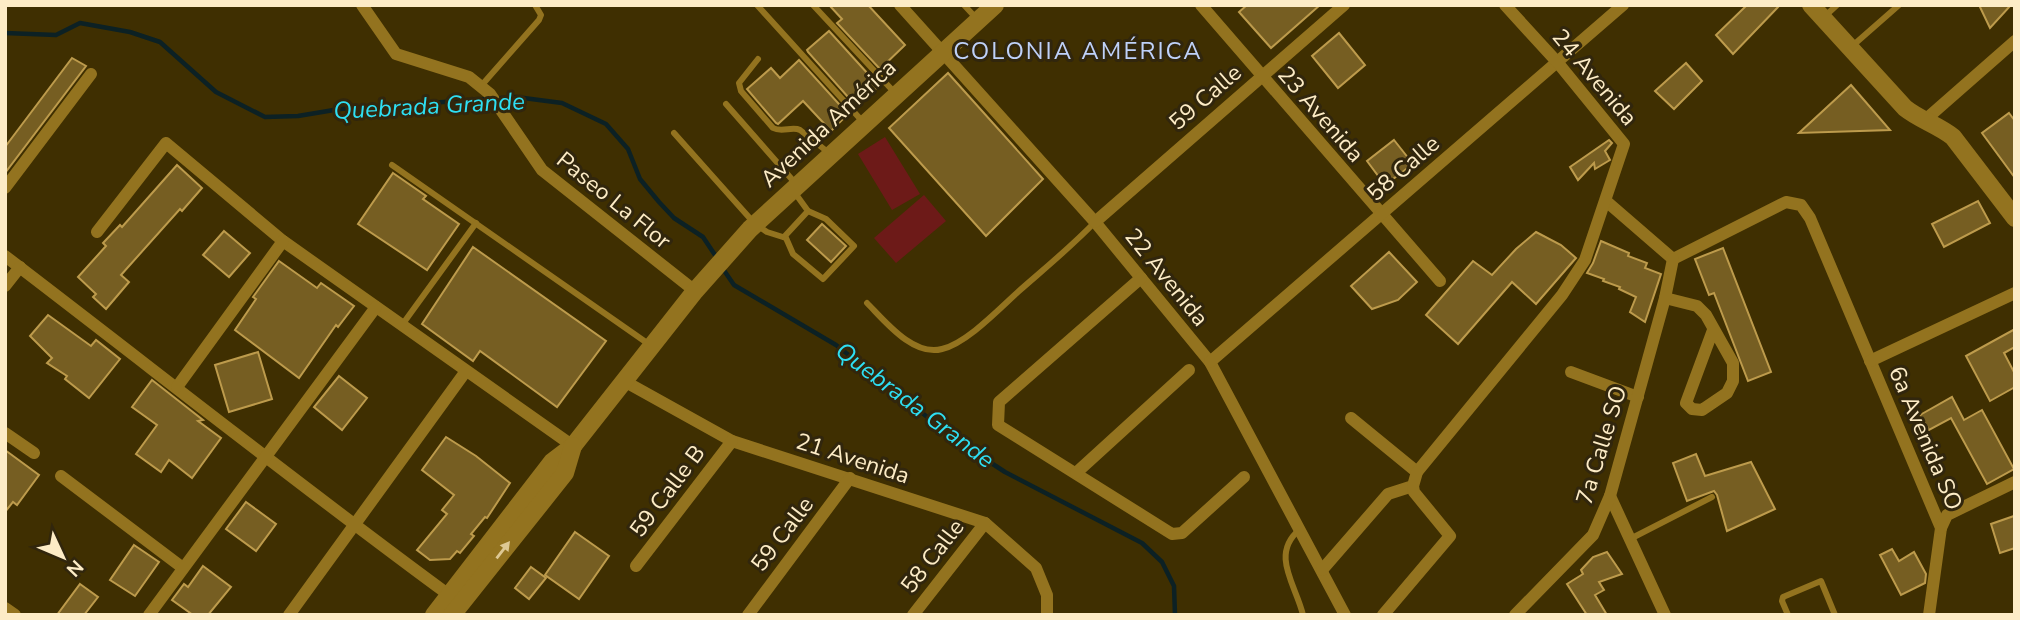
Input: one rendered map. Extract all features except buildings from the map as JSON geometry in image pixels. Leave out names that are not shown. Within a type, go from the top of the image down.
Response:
[{"type":"main road","name":"Avenida América","points":[[434,615],[459,607],[552,462],[573,446],[698,288],[753,226],[995,5]]},
{"type":"main road","points":[[1817,12],[1905,108],[1941,127],[1953,137],[2015,218]]},
{"type":"street","name":"Paseo La Flor","points":[[362,5],[396,54],[469,77],[486,90],[542,170],[698,288]]},
{"type":"street","name":"22 Avenida","points":[[900,5],[1095,222],[1210,362],[1345,615]]},
{"type":"street","name":"23 Avenida","points":[[1201,5],[1440,281]]},
{"type":"street","name":"59 Calle","points":[[1095,222],[1344,5]]},
{"type":"street","name":"24 Avenida","points":[[1505,5],[1558,63],[1624,144],[1606,201]]},
{"type":"street","name":"58 Calle","points":[[1210,362],[1623,5]]},
{"type":"street","points":[[1925,120],[2015,41]]},
{"type":"street","points":[[5,188],[91,74]]},
{"type":"street","points":[[97,232],[166,143],[283,241],[573,446]]},
{"type":"street","points":[[1383,615],[1450,536],[1414,492],[1417,472],[1562,295],[1585,260],[1606,201],[1673,258]]},
{"type":"street","name":"6a Avenida SO","points":[[1673,258],[1786,202],[1801,205],[1810,218],[1941,528],[1929,615]]},
{"type":"street","points":[[177,387],[283,241]]},
{"type":"street","points":[[5,256],[459,607]]},
{"type":"street","name":"7a Calle SO","points":[[1516,615],[1593,535],[1610,496],[1665,298],[1673,258]]},
{"type":"street","points":[[5,286],[20,267]]},
{"type":"street","points":[[1140,278],[999,402],[998,425],[1172,534],[1182,533],[1244,477]]},
{"type":"street","points":[[1870,361],[2015,293]]},
{"type":"street","points":[[1665,298],[1697,306],[1706,315],[1732,363],[1733,381],[1727,393],[1702,410],[1692,409],[1686,403],[1713,330]]},
{"type":"street","points":[[149,615],[376,307]]},
{"type":"street","points":[[1076,473],[1189,370]]},
{"type":"street","points":[[289,615],[466,371]]},
{"type":"street","points":[[1571,372],[1638,397]]},
{"type":"street","name":"21 Avenida","points":[[624,381],[732,441],[985,523],[1035,568],[1047,596],[1047,615]]},
{"type":"street","points":[[1351,418],[1417,472]]},
{"type":"street","points":[[5,433],[34,453]]},
{"type":"street","name":"59 Calle B","points":[[636,566],[732,441]]},
{"type":"street","points":[[61,475],[184,568]]},
{"type":"street","name":"59 Calle","points":[[748,615],[850,478]]},
{"type":"street","points":[[1941,528],[1947,515],[2015,482]]},
{"type":"street","points":[[1322,570],[1388,494],[1413,486]]},
{"type":"street","points":[[1610,496],[1665,615]]},
{"type":"street","name":"58 Calle","points":[[913,615],[985,523]]},
{"type":"street","points":[[5,608],[15,615]]},
{"type":"lane","points":[[486,90],[540,20],[541,15],[535,5]]},
{"type":"lane","points":[[757,5],[865,123]]},
{"type":"lane","points":[[813,5],[896,94]]},
{"type":"lane","points":[[964,5],[979,20]]},
{"type":"lane","points":[[1817,12],[1837,5]]},
{"type":"lane","points":[[1849,48],[1899,5]]},
{"type":"lane","points":[[758,59],[739,83],[741,91],[773,128],[778,131],[796,128],[831,155]]},
{"type":"lane","points":[[674,133],[753,226],[784,237],[793,254],[824,279],[854,248],[826,219],[808,211],[795,187],[726,104]]},
{"type":"lane","points":[[392,165],[652,346]]},
{"type":"lane","points":[[784,237],[808,211]]},
{"type":"lane","points":[[867,303],[898,336],[924,347],[940,350],[983,323],[1095,222]]},
{"type":"lane","points":[[402,326],[476,223]]},
{"type":"lane","points":[[1630,539],[1712,497]]},
{"type":"lane","points":[[1300,528],[1288,540],[1285,549],[1289,577],[1303,615]]},
{"type":"lane","points":[[1788,615],[1783,597],[1821,581],[1835,615]]},
{"type":"shaded area","points":[[885,137],[920,194],[892,210],[858,154]]},
{"type":"shaded area","points":[[924,195],[946,221],[896,263],[874,238]]},
{"type":"waterway","name":"Quebrada Grande","points":[[5,33],[56,35],[80,23],[130,32],[160,42],[216,92],[265,117],[516,97],[562,103],[606,124],[628,149],[640,179],[659,202],[674,218],[703,237],[717,258]]},
{"type":"waterway","name":"Quebrada Grande","points":[[721,266],[734,285],[836,345],[959,442],[1005,472],[1142,543],[1162,562],[1174,586],[1175,615]]},
{"type":"district","name":"COLONIA AMÉRICA","points":[[1078,51]]}]
